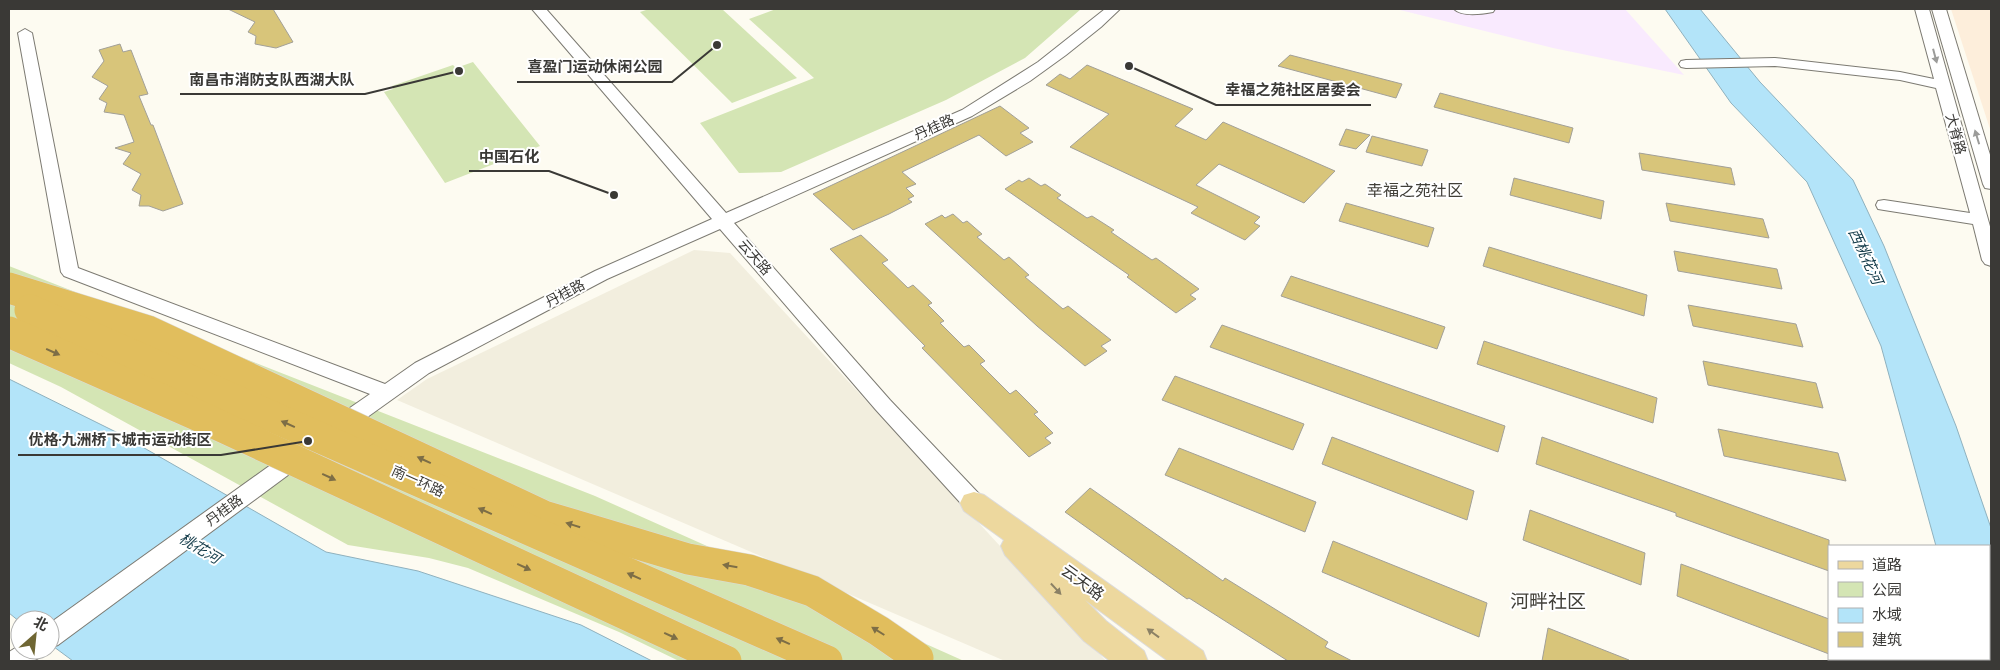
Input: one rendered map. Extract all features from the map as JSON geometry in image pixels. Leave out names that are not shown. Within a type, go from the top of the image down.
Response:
[{"type":"highway","points":[[9,288],[148,330],[544,516],[688,559],[749,570],[812,591],[879,631],[918,658]]},
{"type":"highway","name":"南一环路","points":[[9,300],[827,661]]},
{"type":"highway","points":[[9,332],[199,416],[726,661]]},
{"type":"main road","name":"云天路","points":[[974,503],[1095,631],[1133,661]]},
{"type":"main road","name":"云天路","points":[[974,503],[1192,661]]},
{"type":"street","name":"云天路","points":[[539,9],[883,405],[974,503]]},
{"type":"street","name":"丹桂路","points":[[60,629],[422,368],[601,275],[967,113],[1017,84],[1082,37],[1113,9]]},
{"type":"street","points":[[1461,9],[1488,9]]},
{"type":"street","name":"大脊路","points":[[1922,9],[1991,260]]},
{"type":"street","name":"大脊路","points":[[1939,9],[1991,184]]},
{"type":"street","points":[[25,32],[70,272],[387,393]]},
{"type":"street","points":[[1686,64],[1771,62],[1900,76],[1943,85]]},
{"type":"street","points":[[1884,205],[1980,220]]},
{"type":"shaded area","points":[[1396,9],[1625,9],[1684,75],[1553,48]]},
{"type":"shaded area","points":[[1951,9],[1991,9],[1991,132]]},
{"type":"shaded area","points":[[694,250],[730,253],[1106,661],[1005,661],[397,400],[427,379]]},
{"type":"green space","points":[[649,9],[722,9],[797,78],[732,103],[640,12]]},
{"type":"green space","points":[[776,9],[1081,9],[1025,58],[946,100],[781,172],[739,173],[700,123],[814,78],[749,19]]},
{"type":"green space","points":[[473,62],[540,146],[445,183],[384,92],[393,89],[392,86],[453,65],[456,68]]},
{"type":"green space","points":[[9,266],[595,496],[964,661],[679,661],[619,632],[468,568],[429,558],[348,545],[61,387],[9,363]]},
{"type":"water","name":"西桃花河","points":[[1665,9],[1700,9],[1760,82],[1853,180],[1884,246],[1956,426],[1991,528],[1991,661],[1969,661],[1990,660],[1990,545],[1936,545],[1881,346],[1807,182],[1731,103]]},
{"type":"water","name":"桃花河","points":[[9,379],[118,433],[326,552],[418,571],[581,625],[652,661],[73,661],[60,651],[60,610],[10,610],[9,613]]},
{"type":"building","points":[[228,9],[273,9],[293,42],[276,48],[255,44],[256,36],[248,32],[255,22]]},
{"type":"building","points":[[120,44],[123,52],[131,50],[148,94],[139,96],[151,125],[153,125],[183,204],[163,211],[149,206],[139,206],[141,195],[132,190],[141,174],[123,164],[131,153],[115,148],[134,142],[124,115],[104,112],[107,103],[99,99],[108,86],[92,77],[104,61],[99,50]]},
{"type":"building","points":[[1290,55],[1402,84],[1396,98],[1278,66]]},
{"type":"building","points":[[1087,65],[1193,109],[1175,126],[1206,140],[1223,122],[1335,171],[1304,203],[1219,164],[1196,185],[1260,217],[1254,223],[1260,226],[1245,240],[1191,213],[1198,207],[1070,147],[1109,114],[1046,85],[1060,74],[1070,79]]},
{"type":"building","points":[[1440,93],[1573,128],[1569,143],[1434,107]]},
{"type":"building","points":[[1000,106],[1029,128],[1020,133],[1033,142],[1006,156],[979,135],[902,172],[916,184],[906,188],[914,196],[908,199],[912,202],[889,214],[853,230],[813,194]]},
{"type":"building","points":[[1346,129],[1370,135],[1356,149],[1339,145]]},
{"type":"building","points":[[1372,136],[1428,150],[1422,166],[1366,152]]},
{"type":"building","points":[[1639,153],[1731,168],[1735,185],[1642,170]]},
{"type":"building","points":[[1029,178],[1041,186],[1045,184],[1061,195],[1057,198],[1087,218],[1092,216],[1114,230],[1111,232],[1152,260],[1156,258],[1199,289],[1190,295],[1196,299],[1176,313],[1127,277],[1129,275],[1005,189],[1019,180],[1022,182]]},
{"type":"building","points":[[1514,178],[1604,201],[1601,219],[1510,195]]},
{"type":"building","points":[[1346,203],[1434,228],[1428,247],[1339,221]]},
{"type":"building","points":[[1666,203],[1763,219],[1769,238],[1670,221]]},
{"type":"building","points":[[953,214],[963,223],[967,221],[982,234],[977,237],[1004,260],[1009,257],[1029,275],[1025,277],[1063,309],[1068,306],[1111,340],[1101,346],[1107,351],[1085,366],[1037,326],[925,224],[942,215],[945,218]]},
{"type":"building","points":[[861,235],[888,260],[882,263],[908,288],[913,285],[932,303],[928,305],[944,321],[940,323],[964,347],[969,345],[985,361],[980,364],[1010,394],[1016,390],[1038,412],[1034,414],[1053,433],[1045,438],[1051,443],[1029,457],[922,348],[925,346],[830,249]]},
{"type":"building","points":[[1489,247],[1647,295],[1644,316],[1483,266]]},
{"type":"building","points":[[1674,251],[1777,269],[1782,289],[1678,271]]},
{"type":"building","points":[[1291,276],[1445,327],[1437,349],[1281,296]]},
{"type":"building","points":[[1688,305],[1796,324],[1803,347],[1693,326]]},
{"type":"building","points":[[1222,325],[1505,426],[1498,452],[1210,347]]},
{"type":"building","points":[[1484,341],[1657,398],[1653,423],[1477,364]]},
{"type":"building","points":[[1703,361],[1816,383],[1823,408],[1708,385]]},
{"type":"building","points":[[1175,376],[1304,424],[1293,450],[1162,400]]},
{"type":"building","points":[[1718,429],[1838,453],[1846,481],[1724,456]]},
{"type":"building","points":[[1332,437],[1474,491],[1467,520],[1322,464]]},
{"type":"building","points":[[1542,437],[1829,540],[1828,571],[1676,516],[1676,513],[1536,464]]},
{"type":"building","points":[[1179,448],[1316,502],[1305,532],[1165,475]]},
{"type":"building","points":[[1090,488],[1223,581],[1225,578],[1328,642],[1325,647],[1352,661],[1288,661],[1189,598],[1187,599],[1065,512]]},
{"type":"building","points":[[1530,510],[1645,553],[1641,585],[1523,540]]},
{"type":"building","points":[[1333,541],[1487,603],[1479,637],[1322,572]]},
{"type":"building","points":[[1681,564],[1828,619],[1828,654],[1677,596]]},
{"type":"building","points":[[1548,628],[1629,660],[1629,661],[1542,661]]},
{"type":"place","name":"喜盈门运动休闲公园","points":[[717,45]]},
{"type":"place","name":"幸福之苑社区居委会","points":[[1129,66]]},
{"type":"place","name":"南昌市消防支队西湖大队","points":[[459,71]]},
{"type":"place","name":"中国石化","points":[[614,195]]},
{"type":"place","name":"优格·九洲桥下城市运动街区","points":[[308,441]]},
{"type":"district","name":"幸福之苑社区","points":[[1415,190]]},
{"type":"district","name":"河畔社区","points":[[1548,601]]}]
